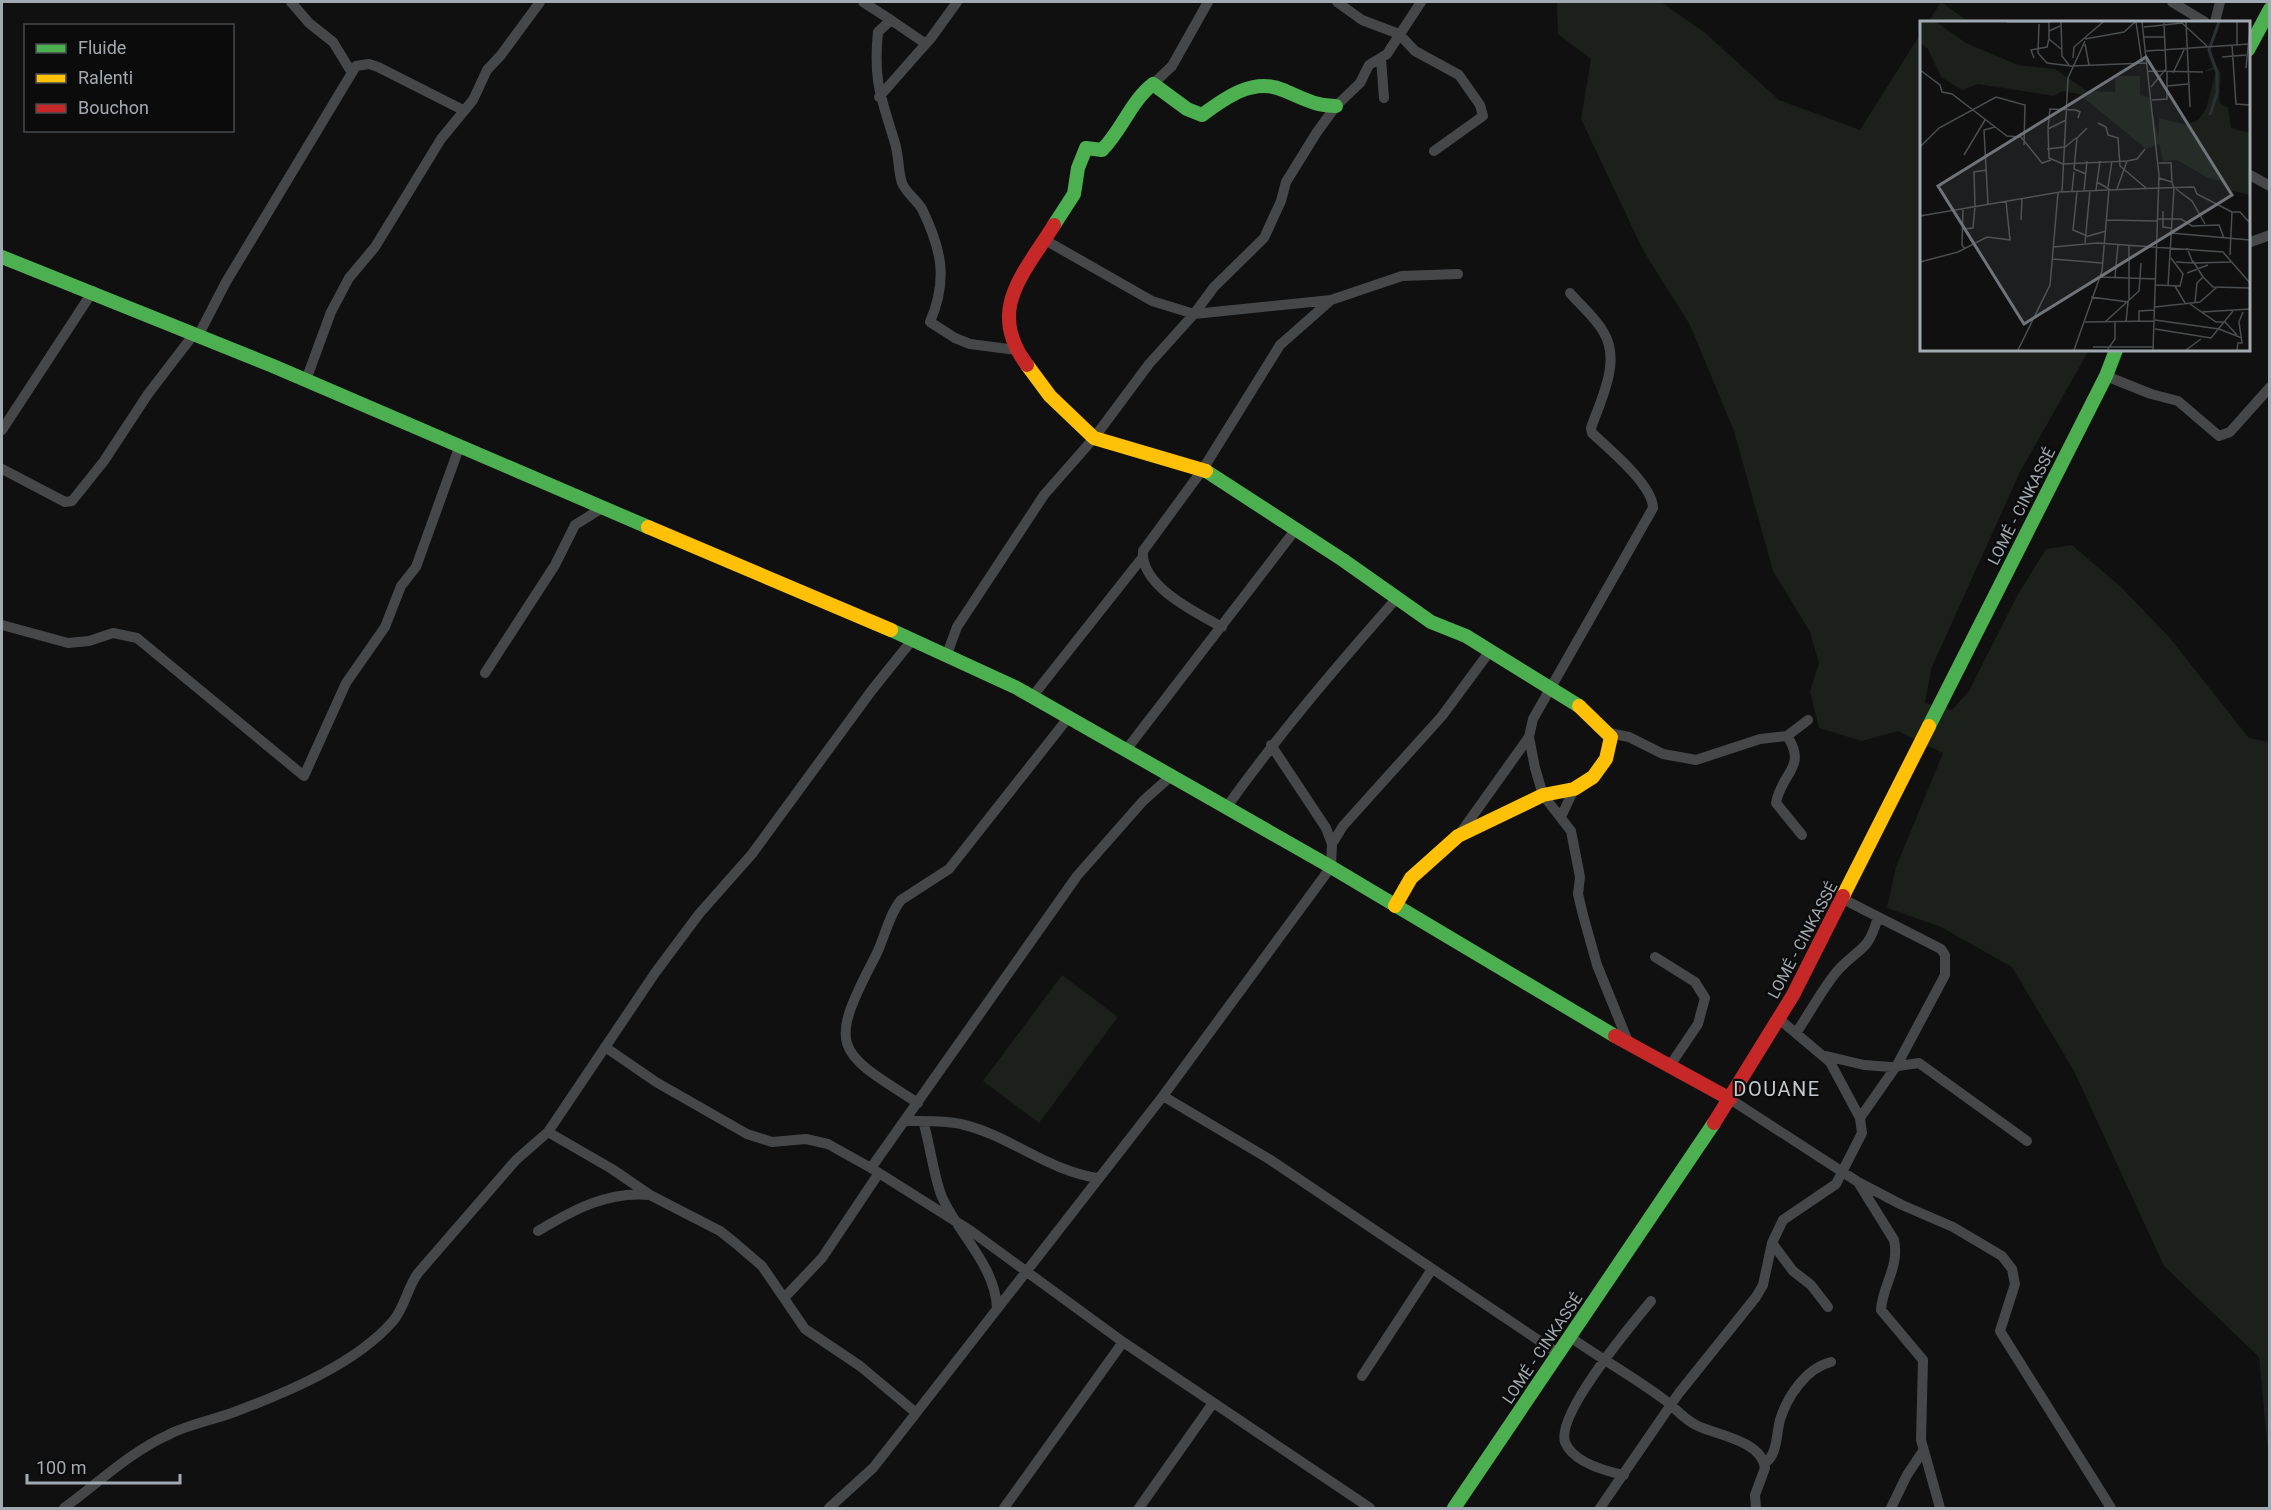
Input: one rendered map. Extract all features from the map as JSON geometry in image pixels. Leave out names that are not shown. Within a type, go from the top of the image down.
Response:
[{"type":"main road","points":[[2250,46],[2270,9]]},
{"type":"main road","points":[[1336,106],[1323,108],[1298,100],[1282,89],[1257,86],[1233,93],[1202,115],[1187,109],[1153,84],[1141,93],[1111,143],[1102,150],[1086,148],[1082,153],[1074,194],[1020,279],[1007,313],[1007,322],[1016,351],[1050,396],[1094,438],[1203,469],[1357,569],[1396,600],[1431,622],[1466,636],[1551,686],[1574,701],[1609,733],[1611,741],[1606,759],[1593,777],[1575,789],[1544,795],[1458,836],[1411,878],[1395,906]]},
{"type":"main road","points":[[2,257],[93,291],[306,380],[459,448],[947,654],[1032,697],[1126,750],[1331,867],[1629,1045],[1730,1099]]},
{"type":"main road","name":"LOMÉ - CINKASSÉ","points":[[1454,1509],[1730,1099],[1779,1019],[1843,899],[1934,713],[2106,376],[2116,351]]},
{"type":"street","points":[[291,2],[309,23],[333,42],[352,73]]},
{"type":"street","points":[[306,380],[331,312],[349,278],[375,247],[463,110],[473,100],[487,70],[501,55],[540,2]]},
{"type":"street","points":[[863,2],[926,44]]},
{"type":"street","points":[[879,97],[926,44],[957,2]]},
{"type":"street","points":[[1153,84],[1172,66],[1208,2]]},
{"type":"street","points":[[1336,2],[1362,20],[1399,34],[1416,51],[1459,75],[1484,113],[1480,119],[1434,151]]},
{"type":"street","points":[[947,654],[957,627],[988,576],[1044,495],[1094,438],[1149,364],[1194,314],[1214,287],[1264,238],[1289,176],[1336,106],[1360,83],[1370,65],[1381,59],[1421,2]]},
{"type":"street","points":[[2172,2],[2203,21]]},
{"type":"street","points":[[2215,21],[2220,2]]},
{"type":"street","points":[[891,20],[878,32],[875,61],[879,97],[895,143],[902,184],[921,207],[933,236],[942,271],[940,298],[930,322],[955,338],[970,344],[1016,351]]},
{"type":"street","points":[[1381,59],[1384,98]]},
{"type":"street","points":[[2,469],[65,502],[72,501],[104,461],[148,394],[196,335],[352,73],[360,64],[378,67],[463,110]]},
{"type":"street","points":[[2250,175],[2270,186]]},
{"type":"street","points":[[2250,242],[2270,235]]},
{"type":"street","points":[[1044,240],[1152,301],[1194,314],[1331,300],[1402,276],[1458,274]]},
{"type":"street","points":[[2,430],[93,291]]},
{"type":"street","points":[[1458,836],[1529,737],[1533,719],[1653,508],[1651,500],[1623,460],[1592,433],[1590,428],[1606,389],[1612,354],[1604,333],[1570,293]]},
{"type":"street","points":[[1032,697],[1142,558],[1143,551],[1153,534],[1173,513],[1203,469],[1280,345],[1331,300]]},
{"type":"street","points":[[2106,376],[2151,394],[2178,401],[2219,436],[2230,432],[2270,387]]},
{"type":"street","points":[[2,624],[68,643],[89,641],[113,633],[137,638],[304,776],[346,683],[385,627],[400,586],[416,567],[459,448]]},
{"type":"street","points":[[485,673],[555,565],[575,525],[602,508]]},
{"type":"street","points":[[1126,750],[1296,529]]},
{"type":"street","points":[[1142,558],[1170,597],[1222,627]]},
{"type":"street","points":[[1226,808],[1271,746],[1349,651],[1396,600]]},
{"type":"street","points":[[64,1509],[125,1462],[168,1434],[237,1411],[342,1363],[394,1321],[402,1309],[410,1284],[418,1273],[516,1160],[548,1132],[699,914],[752,854],[872,690],[913,639]]},
{"type":"street","points":[[830,1508],[873,1467],[1163,1096],[1331,867],[1332,844],[1343,826],[1459,696],[1490,651]]},
{"type":"street","points":[[918,1103],[869,1072],[853,1056],[845,1041],[844,1030],[848,1010],[882,945],[896,906],[949,869],[1068,718]]},
{"type":"street","points":[[1609,733],[1629,737],[1663,754],[1696,760],[1760,740],[1787,736],[1808,720]]},
{"type":"street","points":[[1787,736],[1794,747],[1797,758],[1776,803],[1802,835]]},
{"type":"street","points":[[1529,737],[1544,795],[1571,831],[1580,877],[1580,906],[1597,965],[1629,1045]]},
{"type":"street","points":[[1271,746],[1311,803],[1332,844]]},
{"type":"street","points":[[785,1297],[822,1258],[905,1120],[1077,876],[1143,801],[1171,777]]},
{"type":"street","points":[[1561,817],[1575,789]]},
{"type":"street","points":[[1843,899],[1941,949],[1945,955],[1945,975],[1897,1065],[1860,1118]]},
{"type":"street","points":[[1796,1033],[1840,969],[1861,952],[1873,933],[1878,917]]},
{"type":"street","points":[[1655,957],[1695,982],[1705,998],[1698,1024],[1669,1067]]},
{"type":"street","points":[[1779,1019],[1825,1056],[1852,1064],[1919,1063],[1929,1068],[2027,1141]]},
{"type":"street","points":[[605,1047],[656,1082],[747,1134],[772,1142],[806,1139],[828,1143],[875,1170],[955,1221],[1123,1342],[1370,1509]]},
{"type":"street","points":[[1601,1508],[1670,1405],[1756,1297],[1766,1271],[1772,1243],[1783,1220],[1836,1184],[1844,1172],[1862,1133],[1860,1118],[1825,1056]]},
{"type":"street","points":[[1163,1096],[1225,1130],[1559,1354]]},
{"type":"street","points":[[1730,1099],[1858,1182],[1902,1205],[1953,1227],[2008,1262],[2015,1284],[2000,1331],[2111,1509]]},
{"type":"street","points":[[905,1120],[960,1124],[984,1132],[1074,1175],[1098,1178]]},
{"type":"street","points":[[923,1121],[932,1149],[939,1189],[955,1221],[989,1274],[996,1293],[997,1308]]},
{"type":"street","points":[[548,1132],[612,1169],[650,1195],[727,1236],[762,1266],[805,1329],[860,1366],[915,1412]]},
{"type":"street","points":[[1858,1182],[1888,1225],[1896,1249],[1889,1286],[1881,1302],[1881,1310],[1884,1317],[1923,1360],[1923,1451],[1933,1477],[1940,1509]]},
{"type":"street","points":[[538,1231],[582,1206],[623,1196],[650,1195]]},
{"type":"street","points":[[1772,1243],[1793,1271],[1811,1285],[1828,1307]]},
{"type":"street","points":[[1362,1376],[1432,1269]]},
{"type":"street","points":[[1624,1475],[1604,1471],[1571,1450],[1564,1440],[1566,1424],[1604,1360],[1651,1301]]},
{"type":"street","points":[[1570,1337],[1694,1424],[1735,1438],[1752,1449],[1764,1463]]},
{"type":"street","points":[[1004,1509],[1123,1342]]},
{"type":"street","points":[[1756,1509],[1755,1495],[1764,1463],[1775,1448],[1780,1421],[1788,1402],[1812,1371],[1831,1362]]},
{"type":"street","points":[[1139,1509],[1214,1403]]},
{"type":"street","points":[[1892,1509],[1907,1475],[1923,1451]]},
{"type":"shaded area","points":[[1557,2],[1661,2],[1704,32],[1779,100],[1860,130],[1920,35],[1920,351],[2088,351],[2020,472],[1931,669],[1925,703],[1952,710],[1969,691],[2017,596],[2046,549],[2072,545],[2120,586],[2169,637],[2249,738],[2269,742],[2269,1463],[2259,1357],[2164,1266],[2074,1071],[2012,967],[1941,927],[1887,908],[1896,867],[1943,753],[1898,731],[1862,741],[1819,728],[1810,691],[1819,663],[1810,632],[1773,571],[1734,431],[1690,325],[1643,250],[1581,119],[1591,59],[1558,34]]},
{"type":"shaded area","points":[[1941,2],[1968,21],[1929,21]]},
{"type":"shaded area","points":[[1062,975],[1118,1017],[1039,1123],[983,1081]]},
{"type":"traffic: fast","points":[[2250,46],[2270,9]]},
{"type":"traffic: fast","points":[[1054,225],[1074,194],[1078,168],[1086,148],[1102,150],[1145,91],[1153,84],[1187,109],[1202,115],[1240,91],[1261,86],[1283,90],[1315,103],[1336,106]]},
{"type":"traffic: fast","points":[[2,257],[273,366],[648,527]]},
{"type":"traffic: fast","points":[[1929,726],[2106,376],[2116,351]]},
{"type":"traffic: fast","points":[[1206,471],[1343,560],[1431,622],[1466,636],[1579,706]]},
{"type":"traffic: fast","points":[[891,630],[1017,688],[1331,867],[1615,1036]]},
{"type":"traffic: fast","points":[[1454,1508],[1714,1123]]},
{"type":"traffic: slow","points":[[1027,365],[1050,396],[1094,438],[1206,471]]},
{"type":"traffic: slow","points":[[648,527],[891,630]]},
{"type":"traffic: slow","points":[[1395,906],[1411,878],[1458,836],[1543,795],[1574,789],[1593,777],[1606,759],[1611,737],[1579,706]]},
{"type":"traffic: slow","points":[[1843,896],[1929,726]]},
{"type":"traffic: jam","points":[[1027,365],[1015,345],[1010,327],[1009,310],[1021,277],[1054,225]]},
{"type":"traffic: jam","points":[[1714,1123],[1793,995],[1843,896]]},
{"type":"traffic: jam","points":[[1615,1036],[1730,1099]]},
{"type":"district","name":"DOUANE","points":[[1777,1089]]}]
